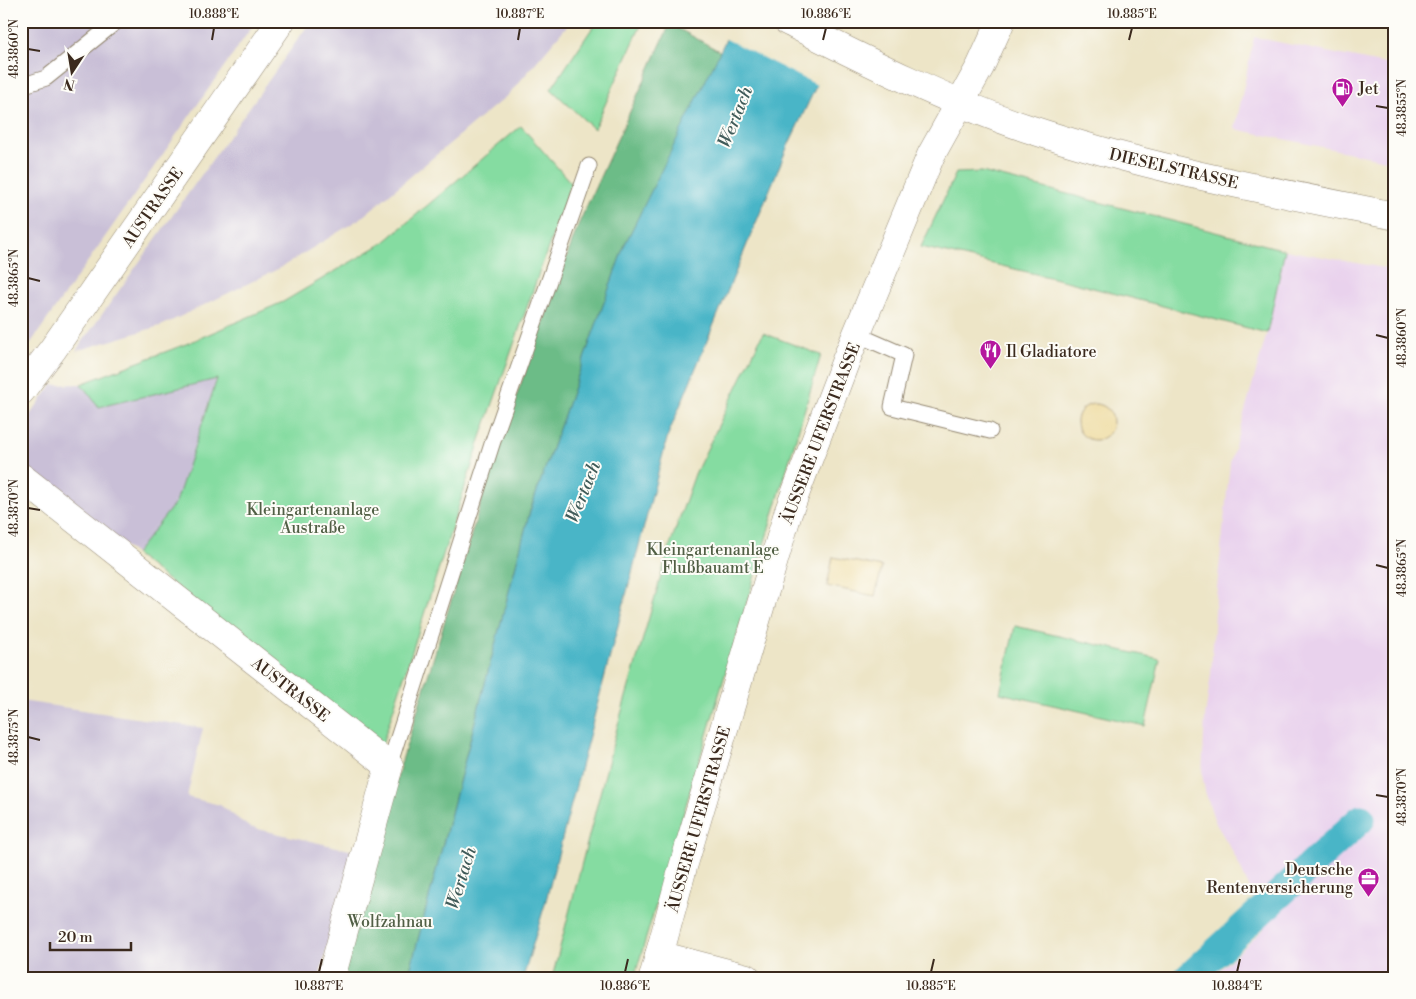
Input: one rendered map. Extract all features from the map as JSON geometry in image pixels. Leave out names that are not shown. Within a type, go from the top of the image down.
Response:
[{"type":"street","name":"AUSTRASSE","points":[[26,379],[280,21]]},
{"type":"street","name":"DIESELSTRASSE","points":[[788,21],[900,77],[1027,128],[1119,156],[1395,216]]},
{"type":"street","name":"ÄUSSERE UFERSTRASSE","points":[[656,966],[683,867],[788,514],[856,334],[931,155],[980,67],[1001,21]]},
{"type":"street","name":"AUSTRASSE","points":[[21,477],[389,766]]},
{"type":"street","points":[[330,978],[389,766]]},
{"type":"street","points":[[656,966],[747,978]]},
{"type":"lane","points":[[21,86],[46,78],[117,21]]},
{"type":"lane","points":[[389,766],[493,441],[589,166]]},
{"type":"lane","points":[[856,334],[904,355],[892,406],[990,431]]},
{"type":"lane","points":[[656,966],[691,964],[700,973],[720,978]]},
{"type":"shaded area","points":[[21,21],[256,21],[21,357]]},
{"type":"shaded area","points":[[311,21],[571,21],[510,93],[361,218],[280,268],[163,325],[76,351]]},
{"type":"shaded area","points":[[1254,37],[1395,66],[1395,162],[1235,129]]},
{"type":"shaded area","name":"Deutsche Rentenversicherung","points":[[1285,250],[1395,270],[1395,978],[1211,978],[1264,929],[1251,891],[1233,852],[1215,822],[1205,791],[1202,774],[1205,717],[1211,674],[1216,598],[1230,463],[1267,333]]},
{"type":"shaded area","points":[[217,378],[176,502],[135,554],[21,465],[21,427],[52,385],[81,384],[100,407]]},
{"type":"shaded area","points":[[21,701],[203,728],[187,797],[220,805],[249,827],[354,851],[319,978],[21,978]]},
{"type":"green space","points":[[597,21],[643,21],[594,129],[551,89]]},
{"type":"green space","name":"Wolfzahnau","points":[[670,24],[721,52],[624,246],[530,511],[408,978],[341,978],[400,767],[499,444],[579,223]]},
{"type":"green space","name":"Kleingartenanlage Austraße","points":[[521,126],[571,183],[481,437],[381,748],[135,554],[176,502],[217,379],[99,407],[81,384],[186,344],[283,302],[383,243]]},
{"type":"green space","points":[[982,172],[1285,250],[1267,333],[1070,282],[921,247],[956,173]]},
{"type":"green space","name":"Kleingartenanlage Flußbauamt E","points":[[763,333],[821,355],[634,978],[552,978],[617,728],[670,545],[695,474]]},
{"type":"green space","points":[[1015,626],[1160,659],[1145,726],[1000,693]]},
{"type":"sand","points":[[1095,404],[1102,405],[1108,409],[1112,415],[1112,429],[1108,435],[1102,439],[1095,440],[1088,439],[1082,435],[1078,429],[1077,422],[1078,415],[1082,409],[1088,405]]},
{"type":"sand","points":[[833,557],[882,567],[875,596],[827,586]]},
{"type":"water","name":"Wertach","points":[[735,21],[847,21],[787,148],[668,435],[545,904],[523,978],[408,978],[530,511],[624,246]]},
{"type":"pier","points":[[733,21],[850,21],[819,86],[724,38]]},
{"type":"waterway","points":[[1188,978],[1361,819]]},
{"type":"place","name":"Jet","points":[[1342,107]]},
{"type":"place","name":"Il Gladiatore","points":[[990,370]]},
{"type":"place","name":"Deutsche Rentenversicherung","points":[[1369,897]]}]
